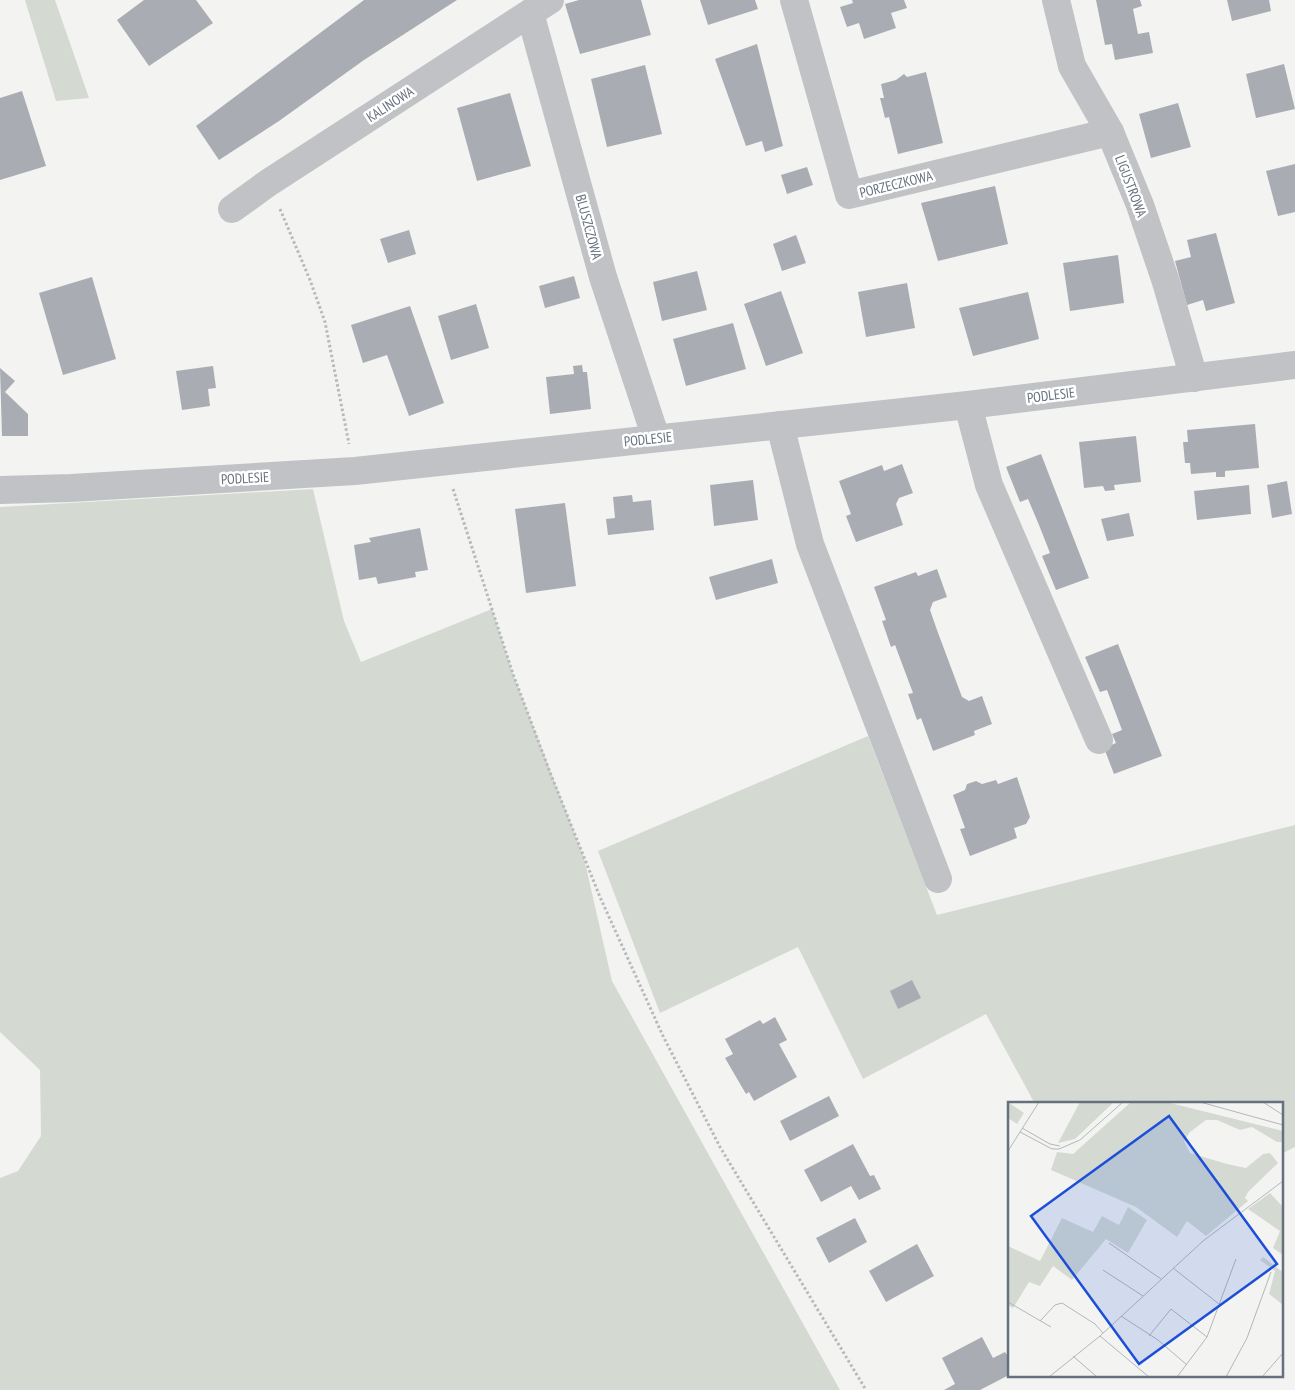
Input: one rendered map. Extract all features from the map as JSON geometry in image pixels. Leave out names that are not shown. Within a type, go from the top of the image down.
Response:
[{"type":"street","name":"PORZECZKOWA","points":[[794,0],[850,195],[1110,132]]},
{"type":"street","name":"LIGUSTROWA","points":[[1056,0],[1072,66],[1110,132],[1149,231],[1194,378]]},
{"type":"street","name":"KALINOWA","points":[[232,209],[268,183],[540,6]]},
{"type":"street","name":"BLUSZCZOWA","points":[[540,6],[603,277],[656,438]]},
{"type":"street","name":"PODLESIE","points":[[0,490],[71,488],[355,471],[968,405],[1295,365]]},
{"type":"street","points":[[968,405],[990,486],[1099,740]]},
{"type":"street","points":[[780,425],[810,544],[938,879]]},
{"type":"path","points":[[268,183],[310,280],[325,322],[350,449]]},
{"type":"path","points":[[444,462],[514,674],[551,775],[608,914],[663,1036],[720,1147],[866,1390]]},
{"type":"shaded area","points":[[25,0],[55,0],[89,98],[56,101]]},
{"type":"shaded area","points":[[313,489],[344,621],[361,662],[492,609],[513,674],[584,858],[612,981],[840,1390],[0,1390],[0,1178],[18,1171],[41,1136],[40,1070],[0,1032],[0,507]]},
{"type":"shaded area","points":[[868,736],[937,915],[1295,825],[1295,1147],[1282,1154],[1282,1102],[1034,1102],[986,1014],[863,1079],[798,947],[660,1013],[598,851]]},
{"type":"building","points":[[144,0],[196,0],[213,23],[149,66],[117,20]]},
{"type":"building","points":[[364,0],[457,0],[364,60],[279,121],[219,160],[196,126]]},
{"type":"building","points":[[579,0],[641,0],[651,35],[580,54],[565,4]]},
{"type":"building","points":[[700,0],[755,0],[758,9],[708,25]]},
{"type":"building","points":[[852,0],[904,0],[907,8],[891,13],[896,28],[864,39],[859,23],[847,27],[840,7],[853,3]]},
{"type":"building","points":[[1096,0],[1140,0],[1142,6],[1133,9],[1138,34],[1149,32],[1153,53],[1115,60],[1112,44],[1105,45]]},
{"type":"building","points":[[1227,0],[1269,0],[1271,11],[1232,21]]},
{"type":"building","points":[[757,44],[783,146],[765,152],[762,141],[746,146],[715,59]]},
{"type":"building","points":[[1284,64],[1295,109],[1256,118],[1246,74]]},
{"type":"building","points":[[645,65],[662,134],[607,147],[591,79]]},
{"type":"building","points":[[926,72],[943,143],[898,154],[889,117],[885,118],[880,98],[884,98],[881,84],[896,80],[904,74],[907,77]]},
{"type":"building","points":[[22,91],[46,166],[0,180],[0,98]]},
{"type":"building","points":[[510,93],[531,166],[477,181],[457,108]]},
{"type":"building","points":[[1178,103],[1191,147],[1151,158],[1139,114]]},
{"type":"building","points":[[1295,164],[1295,212],[1278,216],[1266,171]]},
{"type":"building","points":[[807,167],[813,185],[787,194],[781,175]]},
{"type":"building","points":[[995,186],[1008,244],[938,261],[921,203]]},
{"type":"building","points":[[409,230],[416,254],[388,263],[380,239]]},
{"type":"building","points":[[1216,233],[1235,303],[1206,311],[1203,300],[1187,305],[1175,261],[1191,257],[1187,240]]},
{"type":"building","points":[[796,235],[806,263],[782,271],[773,244]]},
{"type":"building","points":[[1118,255],[1124,303],[1070,311],[1063,263]]},
{"type":"building","points":[[697,271],[707,310],[662,321],[653,282]]},
{"type":"building","points":[[574,276],[580,298],[545,308],[539,286]]},
{"type":"building","points":[[92,277],[116,359],[63,375],[39,293]]},
{"type":"building","points":[[907,283],[915,328],[866,337],[858,292]]},
{"type":"building","points":[[781,291],[803,353],[766,366],[744,304]]},
{"type":"building","points":[[1028,292],[1039,339],[973,356],[959,308]]},
{"type":"building","points":[[476,304],[489,348],[451,360],[438,316]]},
{"type":"building","points":[[410,306],[444,403],[409,416],[387,355],[363,363],[351,325]]},
{"type":"building","points":[[733,323],[746,369],[686,386],[673,339]]},
{"type":"building","points":[[582,365],[583,372],[587,372],[591,409],[550,414],[546,377],[574,374],[573,366]]},
{"type":"building","points":[[213,366],[216,388],[208,389],[210,406],[182,410],[176,371]]},
{"type":"building","points":[[0,368],[15,381],[5,392],[28,414],[28,436],[2,436]]},
{"type":"building","points":[[1255,424],[1259,468],[1225,471],[1225,477],[1216,477],[1216,472],[1191,474],[1190,463],[1185,463],[1183,442],[1188,442],[1187,430]]},
{"type":"building","points":[[1136,436],[1141,482],[1114,485],[1115,490],[1105,491],[1103,486],[1084,488],[1079,442]]},
{"type":"building","points":[[1041,454],[1089,578],[1056,590],[1042,556],[1050,553],[1039,525],[1028,499],[1020,502],[1006,467]]},
{"type":"building","points":[[902,464],[913,493],[899,498],[896,504],[903,525],[856,542],[846,516],[851,514],[839,481],[882,465],[884,471]]},
{"type":"building","points":[[753,480],[758,520],[714,526],[710,485]]},
{"type":"building","points":[[1287,481],[1292,514],[1272,518],[1267,485]]},
{"type":"building","points":[[1249,485],[1251,514],[1197,520],[1194,491]]},
{"type":"building","points":[[632,495],[633,502],[651,500],[654,530],[608,535],[606,519],[615,518],[613,497]]},
{"type":"building","points":[[565,503],[576,586],[526,593],[515,509]]},
{"type":"building","points":[[1129,513],[1134,536],[1107,541],[1101,519]]},
{"type":"building","points":[[420,528],[428,570],[415,572],[416,577],[378,584],[376,577],[359,580],[354,545],[371,542],[369,538]]},
{"type":"building","points":[[772,559],[778,583],[716,600],[709,577]]},
{"type":"building","points":[[937,569],[947,597],[933,602],[930,610],[937,630],[962,697],[969,701],[982,696],[992,724],[974,731],[975,735],[933,751],[921,718],[917,720],[908,694],[913,693],[895,645],[891,647],[882,621],[886,620],[874,587],[916,572],[918,576]]},
{"type":"building","points":[[1118,644],[1162,756],[1114,774],[1104,748],[1116,743],[1112,734],[1122,730],[1107,690],[1100,692],[1085,657]]},
{"type":"building","points":[[1017,777],[1030,817],[1026,824],[1014,828],[1017,838],[970,856],[960,829],[965,828],[953,795],[965,790],[967,784],[976,781],[982,784],[996,780],[998,784]]},
{"type":"building","points":[[912,980],[921,998],[898,1009],[890,991]]},
{"type":"building","points":[[775,1017],[787,1040],[779,1044],[797,1077],[754,1101],[749,1092],[746,1094],[725,1058],[733,1054],[725,1039],[760,1020],[763,1024]]},
{"type":"building","points":[[829,1096],[839,1116],[790,1141],[780,1121]]},
{"type":"building","points":[[853,1144],[870,1176],[874,1175],[881,1189],[859,1200],[851,1186],[821,1202],[804,1170]]},
{"type":"building","points":[[855,1218],[867,1242],[829,1263],[816,1238]]},
{"type":"building","points":[[917,1244],[934,1276],[886,1302],[869,1271]]},
{"type":"building","points":[[982,1337],[993,1358],[1005,1352],[1008,1356],[1008,1376],[980,1390],[944,1390],[955,1384],[942,1358]]}]
